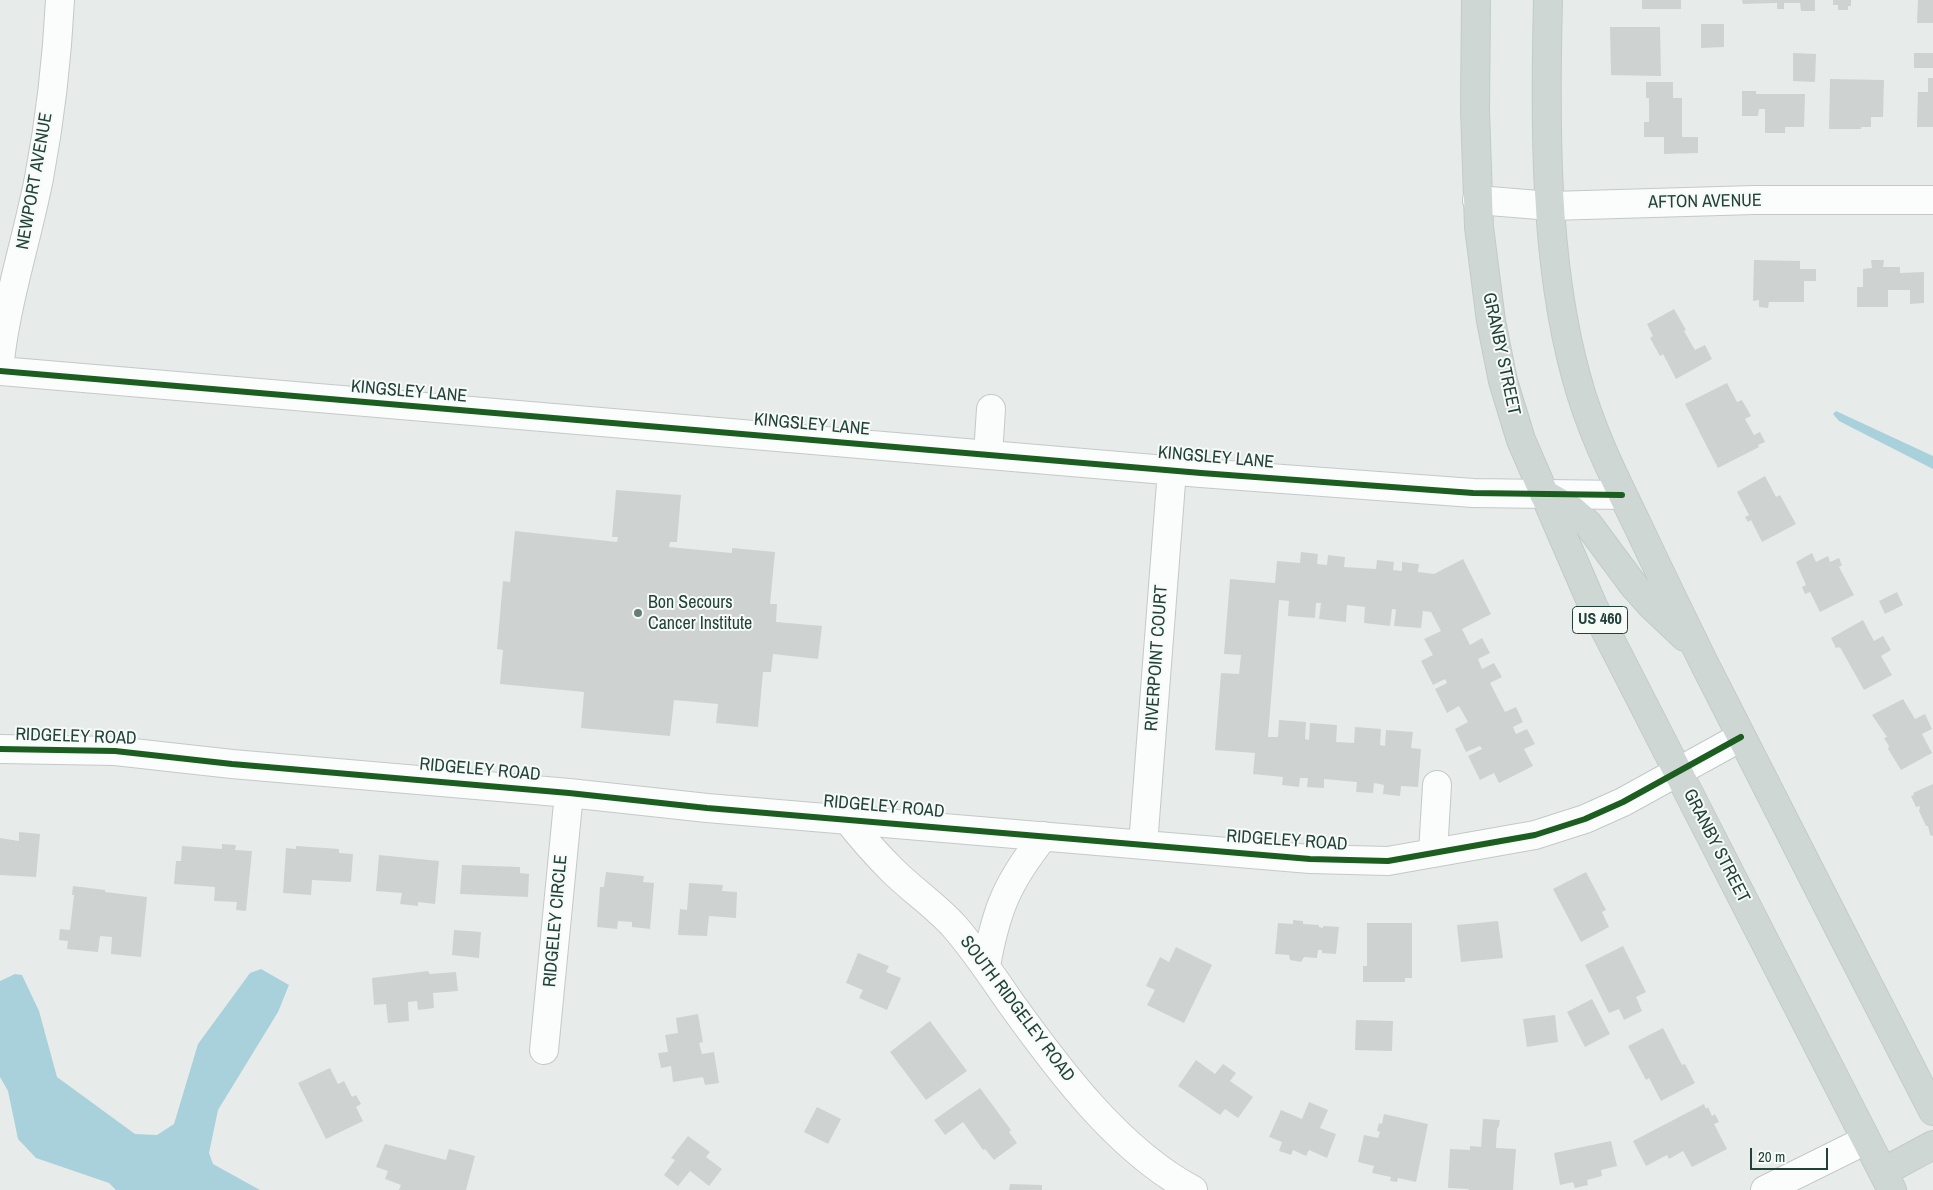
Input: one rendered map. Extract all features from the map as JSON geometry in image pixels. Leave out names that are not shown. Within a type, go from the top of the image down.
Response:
[{"type":"main road","name":"GRANBY STREET","points":[[1476,0],[1475,110],[1477,200],[1491,321],[1503,382],[1521,440],[1593,606],[1887,1181]]},
{"type":"main road","points":[[1548,0],[1547,113],[1551,206],[1563,317],[1576,376],[1595,435],[1696,648],[1933,1110]]},
{"type":"main road","points":[[1544,494],[1572,510],[1588,524],[1634,586],[1696,648]]},
{"type":"main road","points":[[1887,1181],[1933,1145]]},
{"type":"street","name":"NEWPORT AVENUE","points":[[0,360],[4,327],[39,177],[57,51],[60,0]]},
{"type":"street","name":"AFTON AVENUE","points":[[1477,200],[1551,206],[1754,200],[1933,200]]},
{"type":"street","name":"KINGSLEY LANE","points":[[0,371],[1172,470],[1473,493],[1622,495]]},
{"type":"street","points":[[988,455],[991,409]]},
{"type":"street","name":"RIVERPOINT COURT","points":[[1142,845],[1172,470]]},
{"type":"street","name":"RIDGELEY ROAD","points":[[0,749],[115,751],[232,764],[569,793],[707,808],[1310,859],[1388,861],[1535,834],[1585,819],[1623,802],[1741,737]]},
{"type":"street","points":[[1434,853],[1437,785]]},
{"type":"street","name":"RIDGELEY CIRCLE","points":[[544,1050],[569,793]]},
{"type":"street","name":"SOUTH RIDGELEY ROAD","points":[[847,819],[893,871],[930,902],[953,925],[986,966],[1069,1080],[1112,1128],[1183,1188]]},
{"type":"street","points":[[986,966],[993,929],[1005,894],[1023,862],[1044,836]]},
{"type":"street","points":[[1765,1190],[1866,1140]]},
{"type":"water","points":[[1836,411],[1933,456],[1933,469],[1839,421],[1833,414]]},
{"type":"water","points":[[261,969],[289,985],[278,1012],[218,1110],[209,1153],[213,1164],[260,1190],[116,1190],[109,1183],[36,1158],[18,1139],[8,1091],[0,1077],[0,981],[15,974],[22,975],[39,1011],[57,1077],[135,1134],[157,1135],[174,1124],[198,1044],[250,973]]},
{"type":"building","points":[[1642,0],[1681,0],[1681,9],[1642,9]]},
{"type":"building","points":[[1742,0],[1815,0],[1815,11],[1801,11],[1800,3],[1784,3],[1784,9],[1777,9],[1777,3],[1743,4]]},
{"type":"building","points":[[1833,0],[1851,0],[1851,6],[1848,6],[1848,10],[1838,10],[1838,5],[1833,5]]},
{"type":"building","points":[[1918,0],[1933,0],[1933,23],[1917,23]]},
{"type":"building","points":[[1701,24],[1724,24],[1724,47],[1701,48]]},
{"type":"building","points":[[1610,27],[1660,27],[1661,76],[1611,75]]},
{"type":"building","points":[[1793,53],[1816,54],[1815,82],[1793,81]]},
{"type":"building","points":[[1914,53],[1933,53],[1933,68],[1914,68]]},
{"type":"building","points":[[1928,78],[1933,78],[1933,127],[1917,127],[1918,92],[1928,92]]},
{"type":"building","points":[[1830,79],[1884,80],[1883,117],[1871,117],[1871,127],[1861,127],[1861,129],[1829,129]]},
{"type":"building","points":[[1646,82],[1673,82],[1673,98],[1682,98],[1682,137],[1698,137],[1698,153],[1664,154],[1664,137],[1644,137],[1644,122],[1649,122],[1649,98],[1646,98]]},
{"type":"building","points":[[1742,91],[1756,91],[1756,94],[1805,94],[1804,127],[1785,127],[1785,133],[1765,133],[1765,109],[1759,109],[1758,116],[1742,116]]},
{"type":"building","points":[[1754,260],[1800,261],[1800,269],[1816,269],[1816,281],[1804,281],[1804,302],[1769,302],[1768,308],[1759,307],[1759,300],[1753,301]]},
{"type":"building","points":[[1871,260],[1884,260],[1883,267],[1900,267],[1900,273],[1924,272],[1924,303],[1910,304],[1910,290],[1888,290],[1888,307],[1857,307],[1857,287],[1863,287],[1863,269],[1872,268]]},
{"type":"building","points":[[1674,309],[1695,350],[1705,345],[1712,359],[1676,379],[1663,354],[1660,356],[1650,338],[1653,336],[1647,324]]},
{"type":"building","points":[[1727,383],[1737,402],[1742,400],[1751,416],[1745,419],[1754,435],[1760,432],[1765,442],[1718,468],[1685,404]]},
{"type":"building","points":[[1765,476],[1776,497],[1780,495],[1796,524],[1762,542],[1751,520],[1748,522],[1745,517],[1749,515],[1737,492]]},
{"type":"building","name":"Bon Secours Cancer Institute","points":[[616,490],[681,495],[677,542],[670,542],[669,547],[732,553],[732,548],[775,552],[770,604],[777,604],[776,622],[822,626],[818,659],[773,654],[771,672],[763,672],[758,727],[716,723],[718,704],[674,700],[670,736],[581,728],[584,692],[500,684],[503,650],[497,649],[503,581],[510,582],[515,531],[617,542],[618,537],[612,537]]},
{"type":"building","points":[[1301,552],[1318,554],[1317,564],[1327,565],[1328,555],[1345,557],[1344,567],[1376,569],[1377,560],[1394,562],[1393,570],[1402,571],[1402,562],[1419,564],[1418,572],[1434,574],[1463,559],[1491,614],[1462,629],[1470,645],[1482,638],[1490,653],[1478,659],[1482,669],[1494,663],[1502,677],[1490,683],[1505,712],[1516,707],[1523,722],[1513,727],[1516,734],[1527,729],[1535,744],[1524,749],[1533,766],[1499,783],[1494,773],[1480,780],[1468,756],[1482,749],[1480,746],[1466,752],[1455,729],[1468,722],[1459,706],[1447,713],[1435,689],[1447,683],[1445,679],[1433,685],[1421,661],[1433,655],[1424,639],[1441,631],[1431,612],[1423,611],[1421,628],[1394,626],[1396,610],[1392,609],[1390,626],[1364,623],[1365,607],[1347,605],[1346,622],[1319,619],[1321,603],[1316,603],[1315,618],[1288,616],[1289,601],[1279,600],[1268,737],[1278,737],[1279,720],[1306,722],[1305,739],[1309,740],[1310,723],[1337,725],[1336,742],[1354,743],[1355,727],[1381,729],[1380,745],[1385,746],[1386,730],[1413,732],[1411,748],[1421,749],[1418,787],[1401,786],[1400,796],[1383,794],[1384,785],[1374,783],[1373,793],[1356,792],[1357,782],[1324,779],[1324,788],[1307,787],[1308,778],[1300,778],[1299,787],[1282,785],[1283,777],[1253,774],[1255,753],[1215,750],[1221,673],[1239,674],[1241,655],[1224,654],[1230,579],[1275,583],[1277,561],[1300,563]]},
{"type":"building","points":[[1812,553],[1816,562],[1828,556],[1830,562],[1839,558],[1842,565],[1839,567],[1854,595],[1820,612],[1810,592],[1805,594],[1802,587],[1806,585],[1796,562]]},
{"type":"building","points":[[1897,592],[1903,605],[1885,614],[1879,601]]},
{"type":"building","points":[[1863,620],[1874,641],[1883,636],[1891,650],[1881,656],[1892,675],[1864,690],[1841,649],[1839,647],[1836,648],[1831,638]]},
{"type":"building","points":[[1903,699],[1915,719],[1925,714],[1932,729],[1922,734],[1932,753],[1901,770],[1888,749],[1889,746],[1884,738],[1887,737],[1872,715]]},
{"type":"building","points":[[1933,784],[1933,836],[1930,835],[1928,826],[1926,826],[1919,811],[1920,806],[1916,807],[1911,796],[1914,795],[1913,793]]},
{"type":"building","points":[[19,832],[40,834],[36,877],[0,875],[0,838],[19,841]]},
{"type":"building","points":[[222,844],[236,845],[235,850],[252,851],[246,911],[236,910],[237,902],[214,901],[215,887],[174,884],[176,861],[181,861],[182,846],[222,849]]},
{"type":"building","points":[[296,846],[339,849],[339,853],[353,854],[351,882],[312,880],[311,895],[283,893],[286,848],[296,849]]},
{"type":"building","points":[[379,855],[439,861],[435,904],[418,902],[418,906],[400,904],[402,893],[376,891]]},
{"type":"building","points":[[462,865],[520,867],[520,873],[529,874],[528,897],[460,894]]},
{"type":"building","points":[[606,872],[644,876],[643,882],[654,883],[650,929],[632,927],[632,922],[618,921],[617,929],[597,927],[600,887],[604,887]]},
{"type":"building","points":[[1586,872],[1606,910],[1602,912],[1609,927],[1581,942],[1553,889]]},
{"type":"building","points":[[689,883],[723,885],[722,891],[737,892],[736,918],[709,916],[707,936],[678,935],[680,909],[687,910]]},
{"type":"building","points":[[73,886],[147,897],[141,957],[111,954],[112,937],[100,936],[98,952],[67,949],[68,941],[59,940],[60,929],[70,930],[74,895],[72,895]]},
{"type":"building","points":[[1293,920],[1303,921],[1303,924],[1319,925],[1319,927],[1323,928],[1323,926],[1339,927],[1336,954],[1322,953],[1322,950],[1318,950],[1317,958],[1304,957],[1301,962],[1290,960],[1289,955],[1275,954],[1278,923],[1293,924]]},
{"type":"building","points":[[1498,921],[1503,958],[1461,962],[1457,925]]},
{"type":"building","points":[[1367,923],[1412,923],[1412,978],[1405,978],[1405,982],[1363,982],[1363,966],[1367,966]]},
{"type":"building","points":[[454,930],[481,932],[479,958],[452,955]]},
{"type":"building","points":[[1623,946],[1646,992],[1636,997],[1642,1011],[1624,1020],[1619,1009],[1609,1013],[1585,965]]},
{"type":"building","points":[[1176,947],[1212,965],[1184,1023],[1147,1005],[1155,990],[1146,986],[1160,957],[1169,962]]},
{"type":"building","points":[[858,953],[889,966],[886,972],[901,978],[887,1010],[859,998],[863,990],[846,983]]},
{"type":"building","points":[[428,971],[430,974],[456,972],[458,991],[433,993],[434,1008],[418,1010],[417,1001],[408,1002],[409,1021],[388,1023],[386,1004],[374,1005],[372,978]]},
{"type":"building","points":[[1592,999],[1610,1034],[1585,1047],[1567,1012]]},
{"type":"building","points":[[698,1014],[703,1042],[699,1043],[702,1054],[714,1052],[719,1083],[705,1085],[703,1077],[673,1082],[671,1066],[661,1068],[658,1053],[668,1052],[665,1035],[678,1033],[676,1018]]},
{"type":"building","points":[[1555,1015],[1558,1042],[1527,1047],[1523,1019]]},
{"type":"building","points":[[1356,1020],[1393,1021],[1392,1051],[1355,1050]]},
{"type":"building","points":[[930,1021],[967,1071],[926,1100],[890,1052]]},
{"type":"building","points":[[1663,1028],[1682,1065],[1685,1064],[1695,1083],[1661,1101],[1649,1078],[1646,1080],[1628,1046]]},
{"type":"building","points":[[1196,1060],[1215,1074],[1223,1064],[1236,1073],[1230,1081],[1253,1097],[1238,1118],[1225,1109],[1220,1115],[1178,1086]]},
{"type":"building","points":[[330,1068],[338,1084],[344,1081],[352,1097],[356,1095],[361,1104],[356,1107],[363,1121],[326,1139],[298,1083]]},
{"type":"building","points":[[980,1088],[1011,1130],[1009,1132],[1017,1143],[994,1160],[985,1149],[983,1150],[963,1122],[945,1135],[934,1120]]},
{"type":"building","points":[[1309,1102],[1328,1110],[1320,1128],[1336,1134],[1327,1158],[1309,1150],[1306,1156],[1293,1150],[1291,1155],[1279,1151],[1282,1142],[1269,1137],[1281,1110],[1302,1119]]},
{"type":"building","points":[[1704,1104],[1706,1109],[1708,1107],[1712,1116],[1715,1114],[1719,1122],[1714,1124],[1727,1149],[1692,1167],[1683,1151],[1669,1159],[1667,1155],[1646,1166],[1633,1141]]},
{"type":"building","points":[[817,1107],[841,1119],[828,1144],[804,1132]]},
{"type":"building","points":[[1384,1114],[1428,1124],[1416,1182],[1398,1178],[1397,1182],[1390,1181],[1391,1177],[1372,1173],[1374,1166],[1358,1162],[1364,1135],[1378,1138],[1380,1132],[1377,1131],[1379,1123],[1382,1124]]},
{"type":"building","points":[[1483,1119],[1500,1120],[1497,1129],[1496,1148],[1516,1149],[1513,1190],[1448,1188],[1450,1149],[1470,1150],[1470,1146],[1481,1147]]},
{"type":"building","points":[[688,1136],[710,1152],[706,1157],[722,1169],[709,1186],[690,1171],[678,1186],[664,1175],[675,1160],[671,1158]]},
{"type":"building","points":[[1611,1141],[1617,1166],[1601,1170],[1602,1176],[1587,1180],[1588,1185],[1575,1188],[1573,1182],[1560,1185],[1554,1153]]},
{"type":"building","points":[[385,1144],[446,1160],[449,1149],[475,1156],[466,1190],[399,1190],[401,1185],[385,1179],[388,1171],[376,1167]]},
{"type":"building","points":[[1010,1184],[1042,1185],[1042,1190],[1009,1190]]},
{"type":"cycle path","points":[[0,371],[1201,473],[1473,493],[1622,495]]},
{"type":"cycle path","points":[[0,749],[115,751],[232,764],[569,793],[707,808],[1310,859],[1388,861],[1535,835],[1585,819],[1623,802],[1741,737]]},
{"type":"place","name":"Bon Secours Cancer Institute","points":[[638,613]]}]
